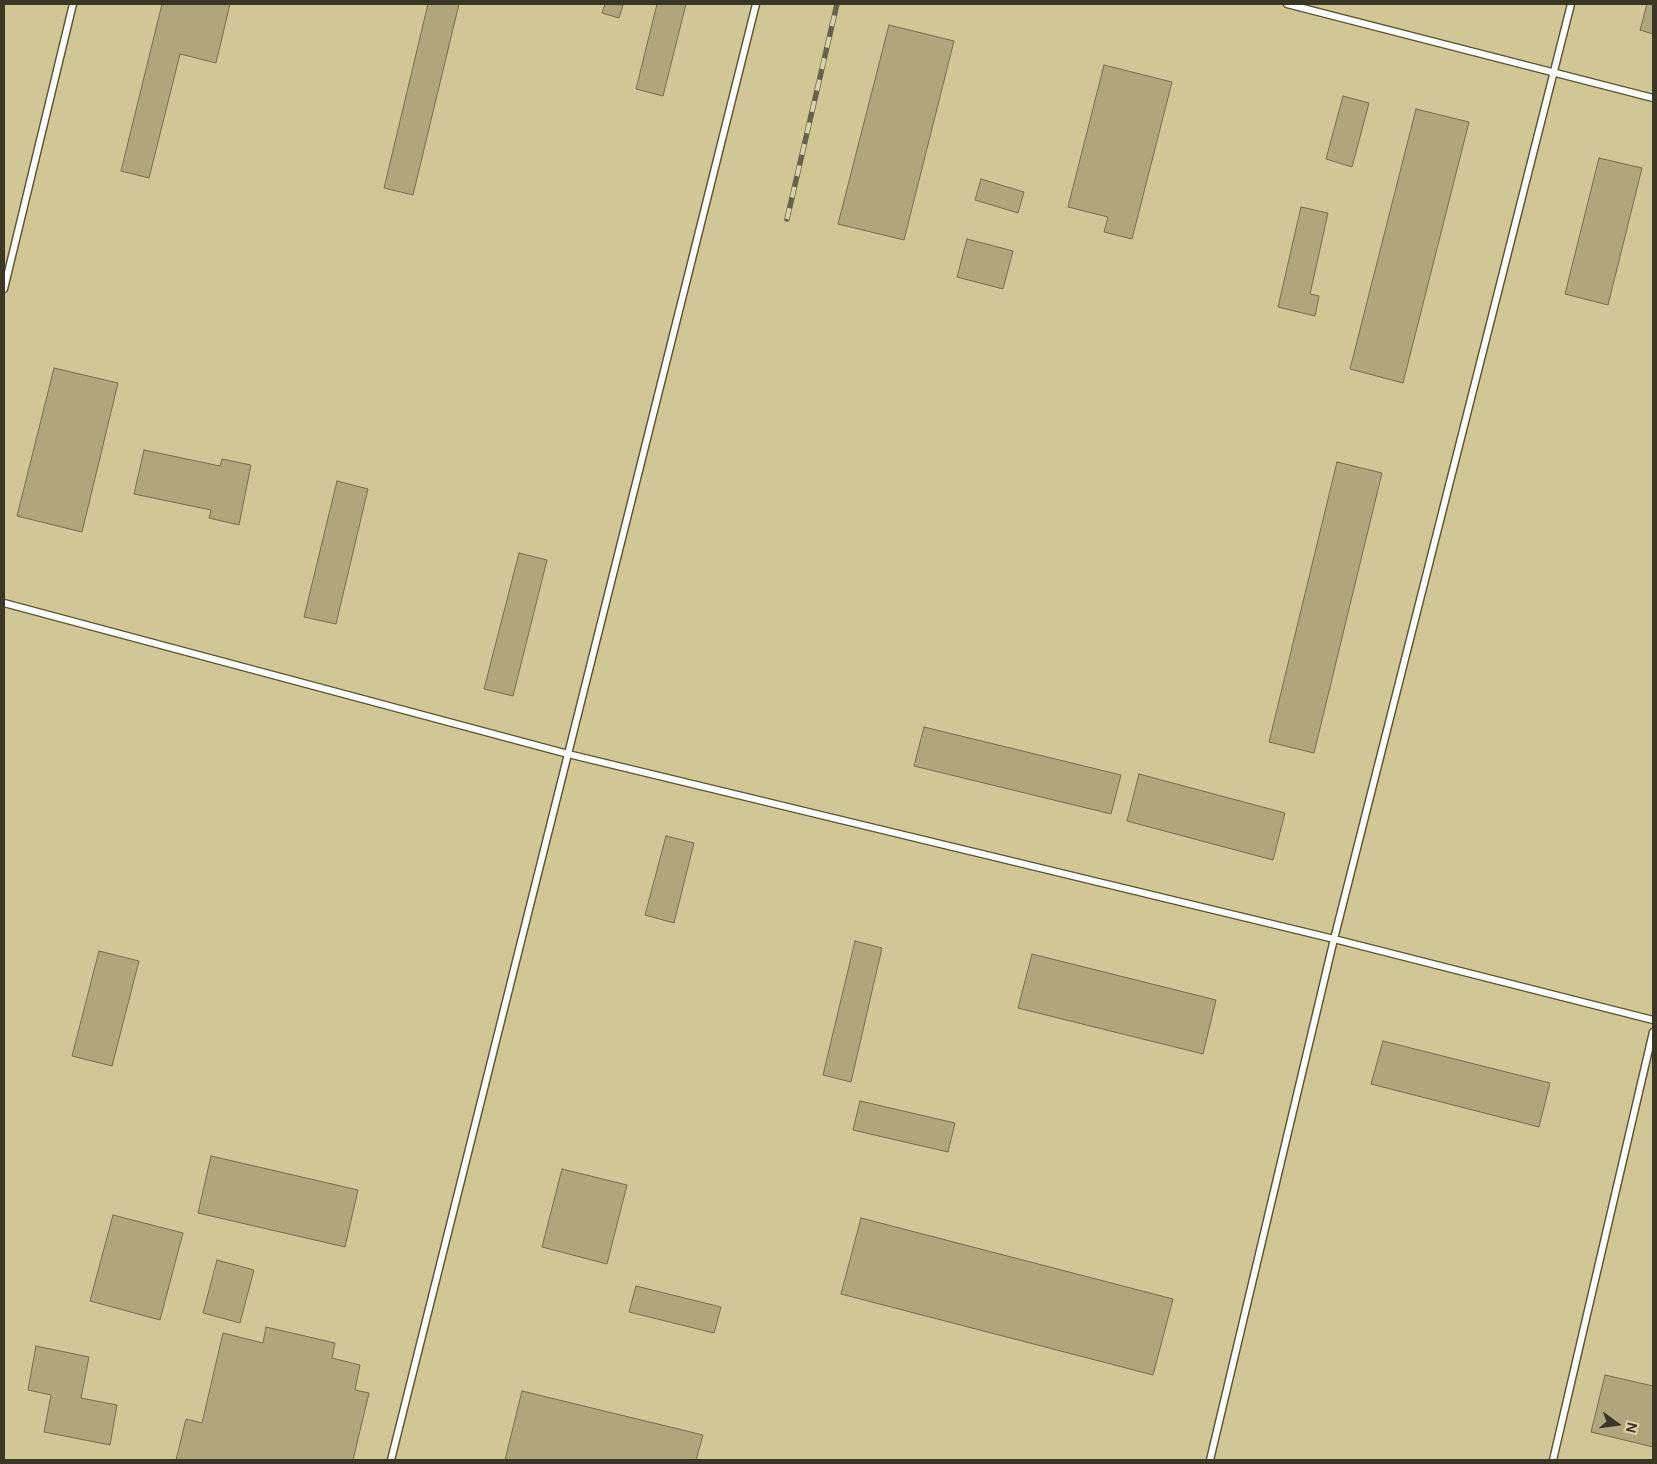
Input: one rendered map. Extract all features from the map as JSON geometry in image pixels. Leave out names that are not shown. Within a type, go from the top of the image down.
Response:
[{"type":"lane","points":[[4,289],[73,4]]},
{"type":"lane","points":[[391,1460],[756,4]]},
{"type":"lane","points":[[1287,4],[1555,71],[1653,98]]},
{"type":"lane","points":[[1210,1460],[1334,939],[1571,4]]},
{"type":"lane","points":[[4,603],[568,754],[1334,939],[1653,1020]]},
{"type":"lane","points":[[1553,1460],[1653,1032]]},
{"type":"shaded area","points":[[4,4],[1653,4],[1653,1460],[4,1460]]},
{"type":"building","points":[[162,4],[230,4],[216,63],[180,54],[149,178],[121,171]]},
{"type":"building","points":[[428,4],[459,4],[413,195],[384,188]]},
{"type":"building","points":[[605,4],[623,5],[619,18],[602,13]]},
{"type":"building","points":[[657,4],[686,4],[663,96],[636,89]]},
{"type":"building","points":[[1647,4],[1653,4],[1653,34],[1640,30]]},
{"type":"building","points":[[889,25],[954,41],[904,240],[838,224]]},
{"type":"building","points":[[1104,65],[1172,82],[1132,239],[1104,232],[1108,217],[1068,207]]},
{"type":"building","points":[[1343,96],[1369,103],[1352,167],[1326,159]]},
{"type":"building","points":[[1416,109],[1469,122],[1403,383],[1350,369]]},
{"type":"building","points":[[1599,158],[1642,168],[1608,305],[1565,294]]},
{"type":"building","points":[[981,179],[1024,192],[1018,213],[975,200]]},
{"type":"building","points":[[1301,207],[1328,213],[1310,294],[1319,296],[1315,316],[1278,307]]},
{"type":"building","points":[[967,239],[1013,251],[1003,289],[957,277]]},
{"type":"building","points":[[54,368],[118,383],[82,532],[17,516]]},
{"type":"building","points":[[144,450],[220,466],[222,459],[251,465],[239,525],[209,518],[211,510],[134,494]]},
{"type":"building","points":[[1337,462],[1382,473],[1314,753],[1269,742]]},
{"type":"building","points":[[337,481],[368,489],[336,624],[304,617]]},
{"type":"building","points":[[519,553],[547,560],[513,696],[484,689]]},
{"type":"building","points":[[924,727],[1121,775],[1111,814],[914,766]]},
{"type":"building","points":[[1139,774],[1285,813],[1273,860],[1127,821]]},
{"type":"building","points":[[666,836],[694,843],[674,923],[645,915]]},
{"type":"building","points":[[855,941],[882,948],[851,1082],[823,1075]]},
{"type":"building","points":[[99,951],[139,961],[112,1066],[72,1056]]},
{"type":"building","points":[[1032,954],[1216,1000],[1203,1054],[1018,1008]]},
{"type":"building","points":[[1383,1041],[1550,1083],[1539,1127],[1371,1084]]},
{"type":"building","points":[[860,1101],[955,1123],[948,1152],[853,1130]]},
{"type":"building","points":[[211,1156],[358,1190],[345,1247],[198,1213]]},
{"type":"building","points":[[562,1169],[627,1185],[607,1264],[542,1247]]},
{"type":"building","points":[[113,1215],[183,1233],[160,1320],[90,1301]]},
{"type":"building","points":[[861,1218],[1173,1299],[1153,1375],[841,1294]]},
{"type":"building","points":[[217,1260],[254,1270],[240,1323],[203,1313]]},
{"type":"building","points":[[636,1286],[721,1307],[714,1333],[629,1312]]},
{"type":"building","points":[[266,1327],[335,1343],[332,1358],[360,1365],[355,1390],[369,1393],[353,1460],[176,1460],[186,1419],[202,1423],[223,1333],[263,1343]]},
{"type":"building","points":[[36,1346],[89,1357],[81,1398],[117,1405],[110,1445],[44,1432],[51,1395],[28,1390]]},
{"type":"building","points":[[1605,1375],[1653,1386],[1653,1447],[1591,1432]]},
{"type":"building","points":[[522,1391],[703,1435],[696,1460],[505,1460]]},
{"type":"railway","points":[[787,219],[837,4]]}]
